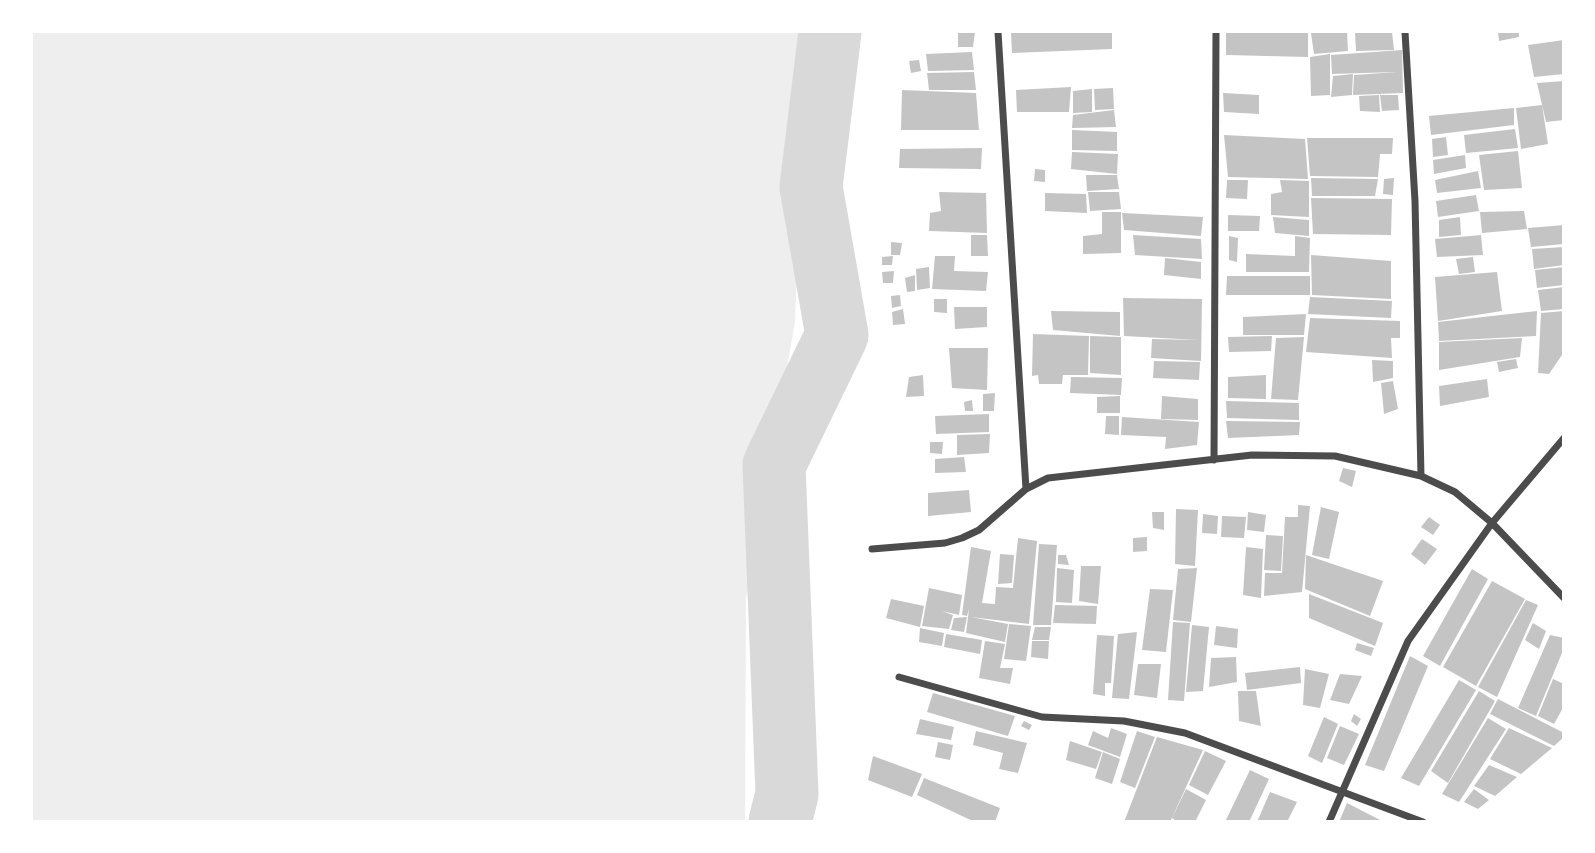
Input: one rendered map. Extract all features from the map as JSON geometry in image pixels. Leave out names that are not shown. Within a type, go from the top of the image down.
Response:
[{"type":"street","points":[[998,32],[1026,489]]},
{"type":"street","points":[[1214,460],[1216,32]]},
{"type":"street","points":[[1405,32],[1416,201],[1421,476]]},
{"type":"street","points":[[1329,821],[1408,640],[1492,523],[1563,438]]},
{"type":"street","points":[[872,549],[945,543],[962,538],[979,530],[1026,489],[1048,478],[1214,460],[1293,454],[1335,456],[1421,476],[1455,492],[1492,523],[1563,598]]},
{"type":"street","points":[[899,677],[1042,717],[1124,721],[1185,733],[1423,821]]},
{"type":"shaded area","points":[[32,32],[806,32],[795,322],[746,599],[745,821],[32,821]]},
{"type":"building","points":[[975,32],[973,47],[958,47],[958,33]]},
{"type":"building","points":[[1011,32],[1112,32],[1112,49],[1012,53]]},
{"type":"building","points":[[1226,32],[1308,32],[1308,57],[1226,55]]},
{"type":"building","points":[[1347,32],[1348,51],[1314,54],[1311,33]]},
{"type":"building","points":[[1392,32],[1394,50],[1356,51],[1355,33]]},
{"type":"building","points":[[1498,32],[1519,32],[1519,37],[1499,41]]},
{"type":"building","points":[[1564,40],[1564,74],[1534,77],[1528,45]]},
{"type":"building","points":[[1402,50],[1403,93],[1353,95],[1354,75],[1397,72],[1332,74],[1331,55]]},
{"type":"building","points":[[972,52],[974,70],[928,71],[926,54]]},
{"type":"building","points":[[1330,54],[1330,95],[1311,96],[1310,57]]},
{"type":"building","points":[[919,60],[921,71],[911,73],[909,61]]},
{"type":"building","points":[[974,72],[976,90],[929,90],[927,73]]},
{"type":"building","points":[[1353,74],[1352,95],[1331,97],[1333,76]]},
{"type":"building","points":[[1564,81],[1564,120],[1546,122],[1537,83]]},
{"type":"building","points":[[1071,87],[1069,112],[1017,112],[1016,90]]},
{"type":"building","points":[[1113,88],[1114,109],[1095,110],[1094,89]]},
{"type":"building","points":[[1092,89],[1092,112],[1073,113],[1073,91]]},
{"type":"building","points":[[902,90],[976,93],[979,130],[901,130]]},
{"type":"building","points":[[1223,93],[1259,95],[1259,114],[1224,112]]},
{"type":"building","points":[[1379,95],[1380,112],[1360,111],[1359,96]]},
{"type":"building","points":[[1380,95],[1398,95],[1399,110],[1382,111]]},
{"type":"building","points":[[1542,105],[1548,144],[1521,149],[1516,108]]},
{"type":"building","points":[[1514,108],[1514,125],[1431,135],[1429,116]]},
{"type":"building","points":[[1114,110],[1116,127],[1072,128],[1073,115]]},
{"type":"building","points":[[1515,129],[1518,148],[1466,153],[1464,135]]},
{"type":"building","points":[[1072,130],[1117,132],[1117,151],[1072,150]]},
{"type":"building","points":[[1224,135],[1305,139],[1308,179],[1228,177]]},
{"type":"building","points":[[1446,137],[1448,155],[1433,157],[1432,139]]},
{"type":"building","points":[[1307,138],[1393,138],[1392,154],[1380,154],[1378,177],[1310,176]]},
{"type":"building","points":[[982,148],[981,169],[899,168],[900,149]]},
{"type":"building","points":[[1518,151],[1522,188],[1484,190],[1479,155]]},
{"type":"building","points":[[1072,152],[1118,154],[1117,174],[1071,169]]},
{"type":"building","points":[[1465,155],[1466,168],[1434,174],[1433,160]]},
{"type":"building","points":[[1035,169],[1045,170],[1045,182],[1034,181]]},
{"type":"building","points":[[1478,171],[1481,188],[1437,193],[1435,180]]},
{"type":"building","points":[[1086,175],[1117,175],[1119,189],[1087,191]]},
{"type":"building","points":[[1311,178],[1378,179],[1375,196],[1312,196]]},
{"type":"building","points":[[1394,178],[1393,195],[1383,194],[1384,179]]},
{"type":"building","points":[[1227,180],[1248,180],[1247,199],[1226,198]]},
{"type":"building","points":[[1280,180],[1309,181],[1309,217],[1271,215],[1271,194],[1282,192]]},
{"type":"building","points":[[939,192],[986,193],[987,233],[929,231],[930,213],[941,211]]},
{"type":"building","points":[[1088,192],[1119,192],[1121,209],[1090,211]]},
{"type":"building","points":[[1045,193],[1086,194],[1087,213],[1045,211]]},
{"type":"building","points":[[1476,195],[1479,211],[1438,217],[1436,201]]},
{"type":"building","points":[[1311,198],[1392,199],[1391,235],[1313,234]]},
{"type":"building","points":[[1524,211],[1527,229],[1482,233],[1480,212]]},
{"type":"building","points":[[1102,212],[1121,212],[1121,253],[1083,254],[1083,236],[1102,234]]},
{"type":"building","points":[[1122,213],[1203,217],[1201,236],[1124,230]]},
{"type":"building","points":[[1228,215],[1260,216],[1259,231],[1228,231]]},
{"type":"building","points":[[1273,217],[1309,220],[1309,236],[1275,233]]},
{"type":"building","points":[[1460,217],[1461,235],[1439,237],[1439,220]]},
{"type":"building","points":[[1564,225],[1564,244],[1531,247],[1528,228]]},
{"type":"building","points":[[971,235],[987,235],[988,256],[971,256]]},
{"type":"building","points":[[1133,235],[1201,239],[1202,259],[1135,255]]},
{"type":"building","points":[[1481,235],[1483,255],[1437,257],[1435,239]]},
{"type":"building","points":[[1229,236],[1238,238],[1237,262],[1229,260]]},
{"type":"building","points":[[1295,236],[1310,238],[1309,272],[1246,272],[1246,254],[1295,256]]},
{"type":"building","points":[[891,242],[902,243],[900,255],[891,255]]},
{"type":"building","points":[[1564,247],[1564,265],[1534,269],[1532,249]]},
{"type":"building","points":[[1311,255],[1391,261],[1391,299],[1312,295]]},
{"type":"building","points":[[893,256],[892,265],[882,265],[882,257]]},
{"type":"building","points":[[935,256],[955,256],[954,271],[988,272],[986,291],[932,289]]},
{"type":"building","points":[[1473,257],[1475,272],[1459,274],[1456,259]]},
{"type":"building","points":[[1165,258],[1201,262],[1201,279],[1164,275]]},
{"type":"building","points":[[929,267],[930,288],[917,290],[916,269]]},
{"type":"building","points":[[1564,267],[1564,285],[1537,288],[1535,270]]},
{"type":"building","points":[[894,271],[893,283],[883,283],[882,272]]},
{"type":"building","points":[[1497,272],[1502,311],[1438,321],[1435,277]]},
{"type":"building","points":[[915,275],[915,291],[907,292],[905,278]]},
{"type":"building","points":[[1227,276],[1310,276],[1310,295],[1226,295]]},
{"type":"building","points":[[1564,287],[1564,309],[1541,311],[1538,290]]},
{"type":"building","points":[[900,295],[901,306],[892,308],[891,296]]},
{"type":"building","points":[[1310,297],[1392,301],[1391,318],[1308,314]]},
{"type":"building","points":[[1123,298],[1202,299],[1201,361],[1151,358],[1152,339],[1198,340],[1124,336]]},
{"type":"building","points":[[934,299],[947,299],[947,313],[934,312]]},
{"type":"building","points":[[954,307],[987,307],[987,327],[955,329]]},
{"type":"building","points":[[903,309],[905,324],[893,325],[892,312]]},
{"type":"building","points":[[1051,311],[1120,312],[1120,336],[1053,330]]},
{"type":"building","points":[[1537,311],[1536,336],[1439,341],[1438,322]]},
{"type":"building","points":[[1564,311],[1564,352],[1549,374],[1538,373],[1541,313]]},
{"type":"building","points":[[1306,314],[1304,335],[1243,335],[1243,317]]},
{"type":"building","points":[[1310,318],[1400,321],[1400,338],[1391,338],[1392,358],[1306,352]]},
{"type":"building","points":[[1033,334],[1089,336],[1088,375],[1063,375],[1062,384],[1039,384],[1038,375],[1032,376]]},
{"type":"building","points":[[1090,336],[1121,337],[1121,375],[1090,373]]},
{"type":"building","points":[[1272,336],[1271,351],[1229,352],[1228,337]]},
{"type":"building","points":[[1304,337],[1298,400],[1271,399],[1276,338]]},
{"type":"building","points":[[1522,338],[1520,357],[1439,370],[1439,342]]},
{"type":"building","points":[[949,348],[988,348],[987,390],[952,388]]},
{"type":"building","points":[[1516,359],[1518,368],[1499,372],[1497,362]]},
{"type":"building","points":[[1372,360],[1393,361],[1393,378],[1373,382]]},
{"type":"building","points":[[1154,361],[1200,362],[1199,380],[1153,378]]},
{"type":"building","points":[[923,375],[924,396],[906,397],[909,377]]},
{"type":"building","points":[[1266,375],[1266,399],[1228,398],[1228,377]]},
{"type":"building","points":[[1071,377],[1122,378],[1121,395],[1070,393]]},
{"type":"building","points":[[1487,379],[1489,397],[1440,406],[1439,386]]},
{"type":"building","points":[[1393,381],[1398,409],[1384,414],[1381,383]]},
{"type":"building","points":[[995,393],[994,411],[983,411],[983,394]]},
{"type":"building","points":[[1120,396],[1120,413],[1097,413],[1097,397]]},
{"type":"building","points":[[1162,396],[1198,399],[1198,420],[1161,419]]},
{"type":"building","points":[[972,400],[973,411],[965,411],[964,402]]},
{"type":"building","points":[[1226,401],[1299,403],[1299,420],[1227,418]]},
{"type":"building","points":[[989,414],[989,432],[936,434],[935,416]]},
{"type":"building","points":[[1106,416],[1119,416],[1119,435],[1105,434]]},
{"type":"building","points":[[1122,417],[1199,422],[1197,445],[1165,449],[1166,437],[1121,435]]},
{"type":"building","points":[[1226,421],[1300,422],[1299,435],[1228,438]]},
{"type":"building","points":[[990,434],[989,453],[957,455],[957,435]]},
{"type":"building","points":[[930,442],[943,442],[942,454],[930,453]]},
{"type":"building","points":[[964,457],[966,472],[935,473],[935,459]]},
{"type":"building","points":[[1343,468],[1356,471],[1352,487],[1339,481]]},
{"type":"building","points":[[969,490],[971,512],[928,516],[928,493]]},
{"type":"building","points":[[1298,505],[1310,506],[1302,592],[1264,596],[1265,573],[1282,573],[1285,517],[1298,517]]},
{"type":"building","points":[[1321,507],[1339,512],[1329,559],[1312,555]]},
{"type":"building","points":[[1176,509],[1198,510],[1195,566],[1175,564]]},
{"type":"building","points":[[1152,512],[1164,512],[1164,530],[1153,528]]},
{"type":"building","points":[[1248,512],[1266,515],[1264,532],[1247,530]]},
{"type":"building","points":[[1203,514],[1218,516],[1217,534],[1202,533]]},
{"type":"building","points":[[1222,516],[1246,517],[1244,538],[1221,537]]},
{"type":"building","points":[[1429,517],[1440,525],[1433,535],[1421,527]]},
{"type":"building","points":[[1266,535],[1283,536],[1281,571],[1264,570]]},
{"type":"building","points":[[1147,537],[1147,551],[1133,552],[1133,538]]},
{"type":"building","points":[[1018,538],[1037,541],[1029,624],[971,617],[1008,624],[1005,642],[966,633],[969,609],[967,616],[962,615],[971,547],[991,551],[982,603],[995,604],[996,587],[1013,588]]},
{"type":"building","points":[[1422,539],[1437,549],[1425,565],[1411,554]]},
{"type":"building","points":[[1039,544],[1057,545],[1051,625],[1033,625]]},
{"type":"building","points":[[1246,547],[1263,549],[1261,598],[1243,595]]},
{"type":"building","points":[[1000,554],[1014,555],[1012,583],[998,584]]},
{"type":"building","points":[[1058,555],[1066,555],[1069,565],[1058,564]]},
{"type":"building","points":[[1306,555],[1383,581],[1370,616],[1305,589]]},
{"type":"building","points":[[1081,566],[1101,566],[1098,604],[1079,601]]},
{"type":"building","points":[[1057,568],[1074,570],[1072,603],[1056,602]]},
{"type":"building","points":[[1197,568],[1191,622],[1173,620],[1178,569]]},
{"type":"building","points":[[1472,569],[1488,579],[1440,666],[1423,656]]},
{"type":"building","points":[[1492,581],[1525,599],[1476,686],[1443,667]]},
{"type":"building","points":[[929,588],[962,595],[959,615],[942,611],[953,615],[949,629],[922,626]]},
{"type":"building","points":[[1150,589],[1173,590],[1166,652],[1142,650]]},
{"type":"building","points":[[1309,594],[1383,623],[1375,646],[1309,618]]},
{"type":"building","points":[[891,599],[924,606],[920,627],[886,618]]},
{"type":"building","points":[[1526,600],[1538,605],[1497,697],[1478,687]]},
{"type":"building","points":[[1055,605],[1097,606],[1096,624],[1053,623]]},
{"type":"building","points":[[967,617],[964,632],[951,630],[954,618]]},
{"type":"building","points":[[1173,622],[1190,623],[1184,701],[1168,700]]},
{"type":"building","points":[[1533,623],[1546,631],[1539,649],[1525,640]]},
{"type":"building","points":[[1009,624],[1031,626],[1026,661],[1004,659]]},
{"type":"building","points":[[1192,625],[1209,627],[1203,691],[1186,692]]},
{"type":"building","points":[[1216,626],[1238,629],[1237,648],[1214,645]]},
{"type":"building","points":[[1035,627],[1051,627],[1049,640],[1032,640]]},
{"type":"building","points":[[920,628],[944,633],[942,646],[919,642]]},
{"type":"building","points":[[1137,632],[1129,699],[1112,698],[1118,634]]},
{"type":"building","points":[[946,634],[982,640],[980,654],[944,647]]},
{"type":"building","points":[[1097,635],[1114,636],[1111,683],[1105,683],[1105,696],[1093,694]]},
{"type":"building","points":[[1550,635],[1564,638],[1564,648],[1536,716],[1518,708]]},
{"type":"building","points":[[985,641],[1005,644],[1000,668],[1013,668],[1010,684],[979,678]]},
{"type":"building","points":[[1032,641],[1049,641],[1048,659],[1031,657]]},
{"type":"building","points":[[1357,643],[1374,648],[1371,656],[1355,650]]},
{"type":"building","points":[[1410,656],[1428,666],[1384,771],[1365,765]]},
{"type":"building","points":[[1236,657],[1237,682],[1209,687],[1211,658]]},
{"type":"building","points":[[1138,664],[1161,664],[1157,698],[1134,695]]},
{"type":"building","points":[[1300,667],[1301,683],[1247,690],[1245,673]]},
{"type":"building","points":[[1305,669],[1329,674],[1320,708],[1303,705]]},
{"type":"building","points":[[1340,674],[1362,676],[1349,704],[1330,700]]},
{"type":"building","points":[[1553,679],[1564,684],[1564,706],[1554,724],[1538,716]]},
{"type":"building","points":[[1459,680],[1476,690],[1419,786],[1401,778]]},
{"type":"building","points":[[1238,691],[1256,691],[1261,726],[1239,721]]},
{"type":"building","points":[[1479,691],[1495,701],[1448,783],[1431,771]]},
{"type":"building","points":[[933,693],[1015,716],[1008,736],[927,712]]},
{"type":"building","points":[[1498,699],[1564,733],[1564,737],[1554,746],[1490,714]]},
{"type":"building","points":[[1354,714],[1361,719],[1357,726],[1351,721]]},
{"type":"building","points":[[1324,717],[1338,724],[1322,763],[1308,756]]},
{"type":"building","points":[[1488,718],[1506,729],[1459,802],[1442,794]]},
{"type":"building","points":[[920,719],[954,727],[951,740],[916,734]]},
{"type":"building","points":[[1024,721],[1032,725],[1029,730],[1021,726]]},
{"type":"building","points":[[1340,726],[1359,734],[1344,765],[1327,758]]},
{"type":"building","points":[[1111,728],[1127,734],[1120,757],[1088,745],[1093,731],[1108,738]]},
{"type":"building","points":[[1509,728],[1552,748],[1521,774],[1490,759]]},
{"type":"building","points":[[976,731],[1027,743],[1018,773],[999,769],[1003,753],[973,745]]},
{"type":"building","points":[[1137,731],[1155,737],[1135,788],[1120,782]]},
{"type":"building","points":[[1157,737],[1203,750],[1170,822],[1124,822]]},
{"type":"building","points":[[1070,741],[1102,752],[1096,769],[1066,760]]},
{"type":"building","points":[[938,742],[953,745],[950,760],[935,757]]},
{"type":"building","points":[[1205,751],[1226,761],[1208,795],[1189,785]]},
{"type":"building","points":[[1103,752],[1120,759],[1112,784],[1095,778]]},
{"type":"building","points":[[873,756],[922,774],[912,797],[868,780]]},
{"type":"building","points":[[1489,765],[1517,777],[1495,796],[1474,786]]},
{"type":"building","points":[[1250,770],[1269,779],[1249,822],[1225,822]]},
{"type":"building","points":[[924,778],[1000,808],[995,822],[975,822],[917,795]]},
{"type":"building","points":[[1186,789],[1206,800],[1195,822],[1178,822],[1172,818]]},
{"type":"building","points":[[1474,789],[1489,800],[1478,809],[1464,802]]},
{"type":"building","points":[[1270,792],[1297,802],[1287,822],[1257,822]]},
{"type":"building","points":[[1347,803],[1384,822],[1339,822]]},
{"type":"waterway","points":[[780,822],[787,794],[774,465],[837,335],[811,187],[830,32]]}]
